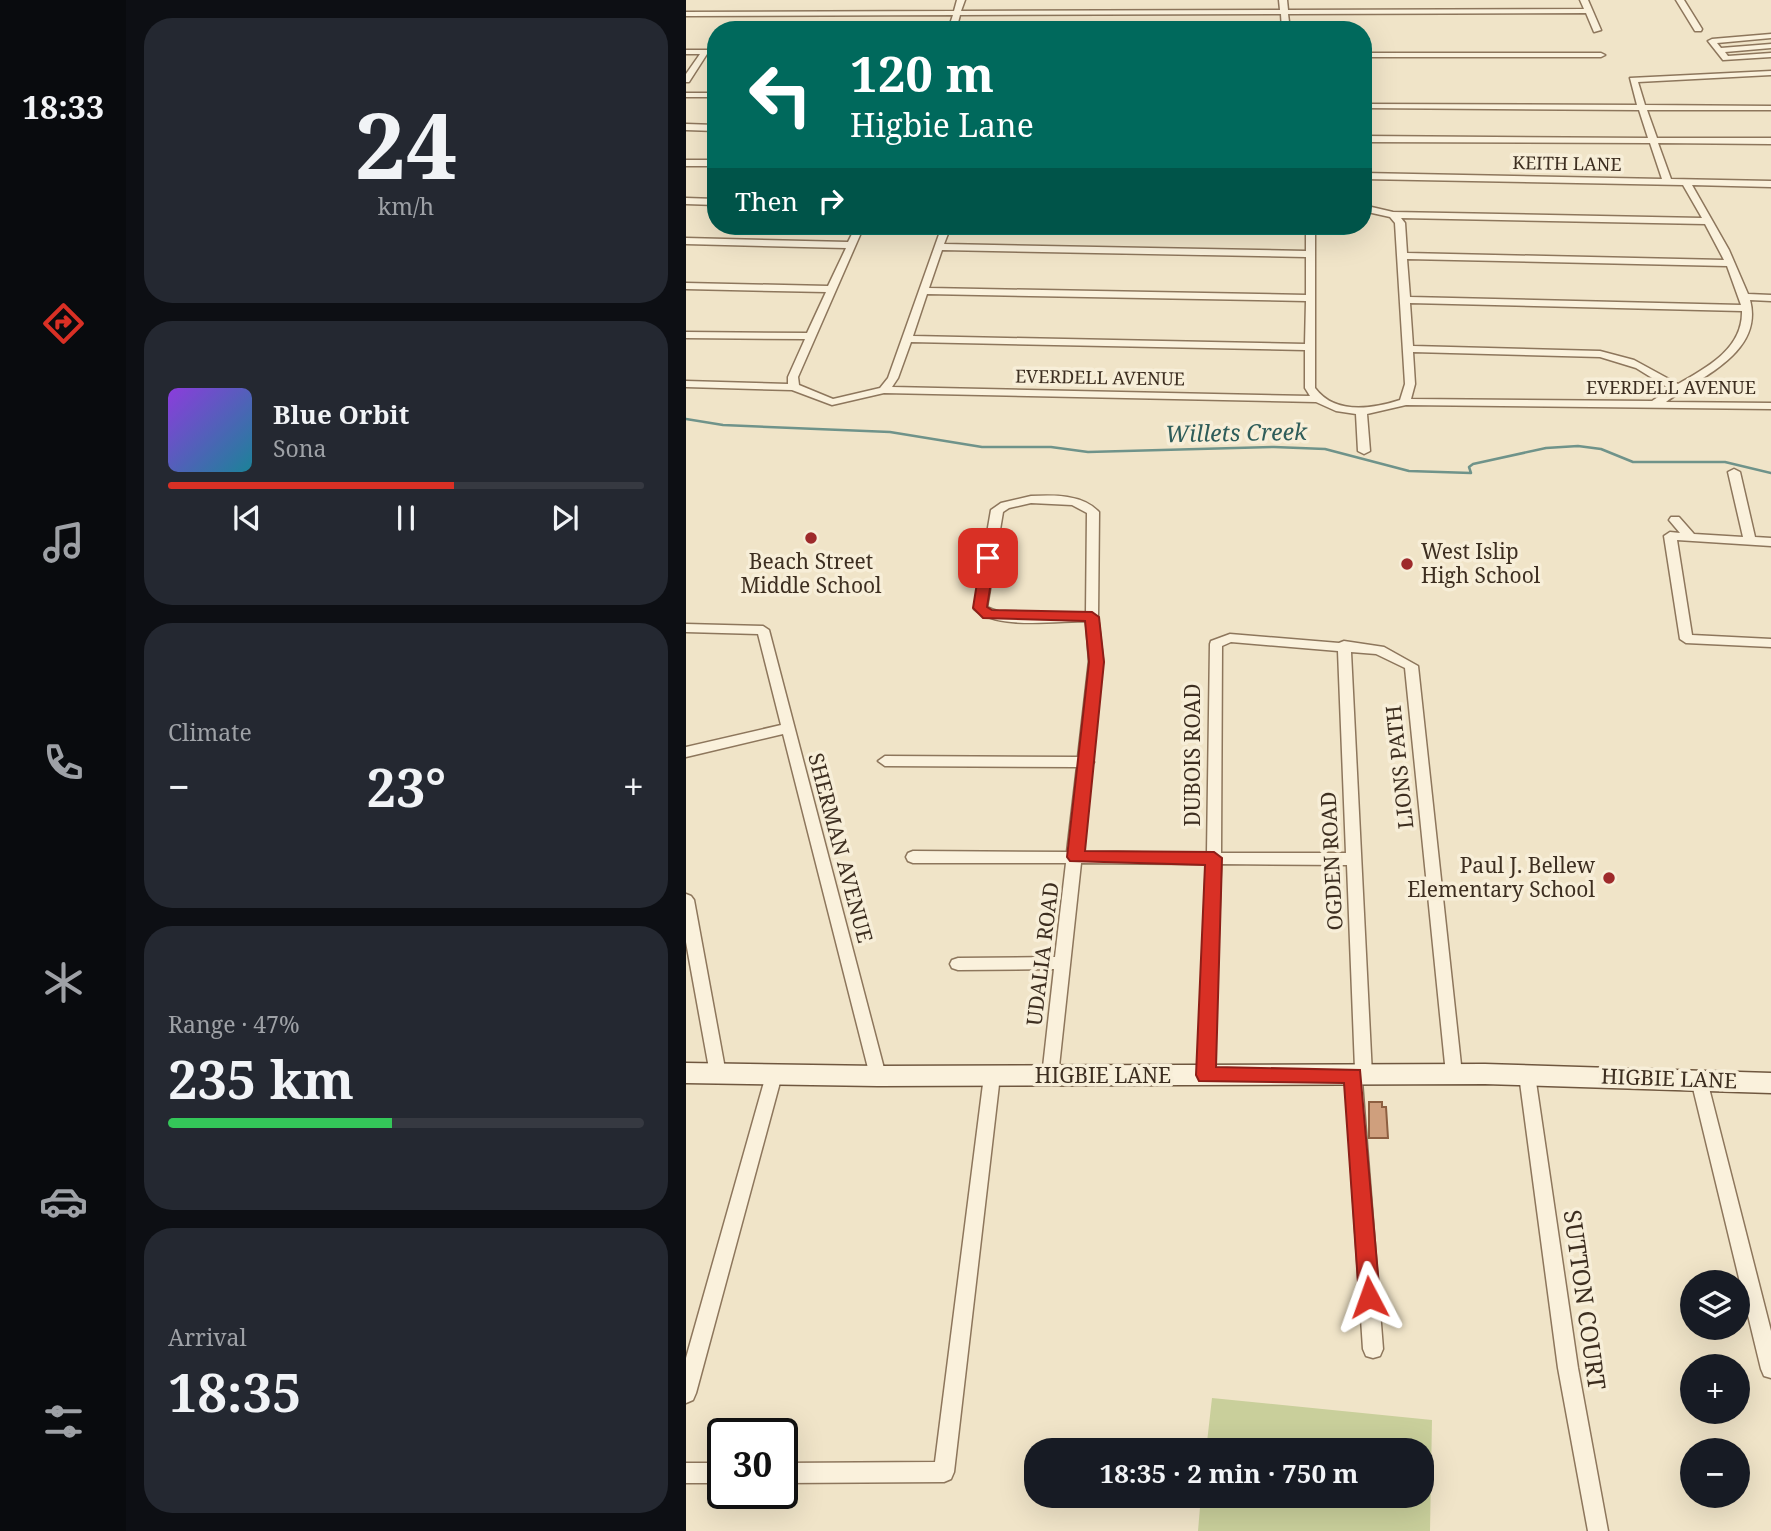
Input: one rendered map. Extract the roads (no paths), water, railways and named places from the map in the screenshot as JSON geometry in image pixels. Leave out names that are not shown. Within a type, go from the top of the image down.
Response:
[{"type":"main road","name":"HIGBIE LANE","points":[[686,1073],[878,1076],[1454,1074],[1771,1083]]},
{"type":"street","points":[[955,21],[961,0]]},
{"type":"street","points":[[1283,0],[1285,21]]},
{"type":"street","points":[[1680,0],[1698,29]]},
{"type":"street","points":[[686,13],[1284,12],[1588,5],[1597,30]]},
{"type":"street","points":[[1771,36],[1712,41],[1726,58],[1771,55]]},
{"type":"street","points":[[1719,50],[1771,46]]},
{"type":"street","points":[[686,52],[705,52]]},
{"type":"street","points":[[686,80],[705,52]]},
{"type":"street","points":[[1372,55],[1601,55]]},
{"type":"street","points":[[1667,182],[1633,80],[1771,73]]},
{"type":"street","points":[[686,94],[707,95]]},
{"type":"street","points":[[1372,106],[1771,108]]},
{"type":"street","points":[[686,127],[707,128]]},
{"type":"street","points":[[1372,139],[1771,141]]},
{"type":"street","points":[[686,163],[707,163]]},
{"type":"street","name":"KEITH LANE","points":[[1372,176],[1771,184]]},
{"type":"street","points":[[1656,404],[1676,388],[1715,366],[1729,353],[1743,332],[1746,302],[1729,263],[1686,182]]},
{"type":"street","points":[[686,201],[707,202]]},
{"type":"street","points":[[1372,210],[1393,215],[1707,221]]},
{"type":"street","points":[[1393,215],[1400,223],[1405,300],[1410,384],[1405,402]]},
{"type":"street","points":[[686,384],[794,387],[793,377],[856,235]]},
{"type":"street","points":[[884,390],[893,379],[943,235]]},
{"type":"street","points":[[1311,235],[1310,388],[1315,399]]},
{"type":"street","points":[[686,242],[851,245]]},
{"type":"street","points":[[939,247],[1311,254]]},
{"type":"street","points":[[1401,256],[1729,263]]},
{"type":"street","points":[[686,286],[831,289]]},
{"type":"street","points":[[923,291],[1311,298]]},
{"type":"street","points":[[1405,300],[1746,302],[1771,298]]},
{"type":"street","points":[[686,335],[810,336]]},
{"type":"street","points":[[906,339],[1310,347]]},
{"type":"street","points":[[1408,349],[1600,354],[1620,357],[1639,365],[1676,388]]},
{"type":"street","name":"EVERDELL AVENUE","points":[[794,387],[832,401],[884,390],[1315,399],[1343,409],[1361,411],[1405,402],[1549,406],[1771,406]]},
{"type":"street","points":[[1361,411],[1364,451]]},
{"type":"street","points":[[1734,472],[1750,541]]},
{"type":"street","name":"UDALIA ROAD","points":[[1050,1076],[1096,662],[1092,617],[1093,512],[1087,505],[1073,501],[1025,500],[1004,504],[997,510],[980,608],[989,615],[1092,617]]},
{"type":"street","points":[[1675,520],[1692,538]]},
{"type":"street","points":[[1771,542],[1670,536],[1686,639],[1771,643]]},
{"type":"street","name":"SHERMAN AVENUE","points":[[686,628],[763,630],[878,1076]]},
{"type":"street","name":"DUBOIS ROAD","points":[[1206,1075],[1214,858],[1216,644],[1230,638],[1344,645]]},
{"type":"street","name":"LIONS PATH","points":[[1344,645],[1379,650],[1411,666],[1454,1074]]},
{"type":"street","name":"OGDEN ROAD","points":[[1344,645],[1358,1075],[1373,1349]]},
{"type":"street","points":[[686,752],[788,728]]},
{"type":"street","points":[[884,761],[1087,762]]},
{"type":"street","points":[[913,857],[1353,859]]},
{"type":"street","points":[[686,900],[719,1074]]},
{"type":"street","points":[[958,964],[1064,963]]},
{"type":"street","points":[[686,1393],[774,1075]]},
{"type":"street","name":"SUTTON COURT","points":[[1527,1075],[1568,1368],[1598,1531]]},
{"type":"street","points":[[798,1473],[944,1472],[992,1076]]},
{"type":"street","points":[[1699,1080],[1771,1369]]},
{"type":"street","points":[[686,1473],[707,1473]]},
{"type":"waterway","name":"Willets Creek","points":[[686,419],[723,425],[890,432],[982,447],[1051,447],[1088,452],[1274,447],[1325,449],[1409,471],[1471,473],[1469,467],[1473,464],[1546,448],[1578,446],[1601,449],[1633,462],[1725,462],[1771,473]]},
{"type":"place","name":"Beach Street Middle School","points":[[811,538]]},
{"type":"place","name":"West Islip High School","points":[[1407,564]]},
{"type":"place","name":"Paul J. Bellew Elementary School","points":[[1609,878]]}]
